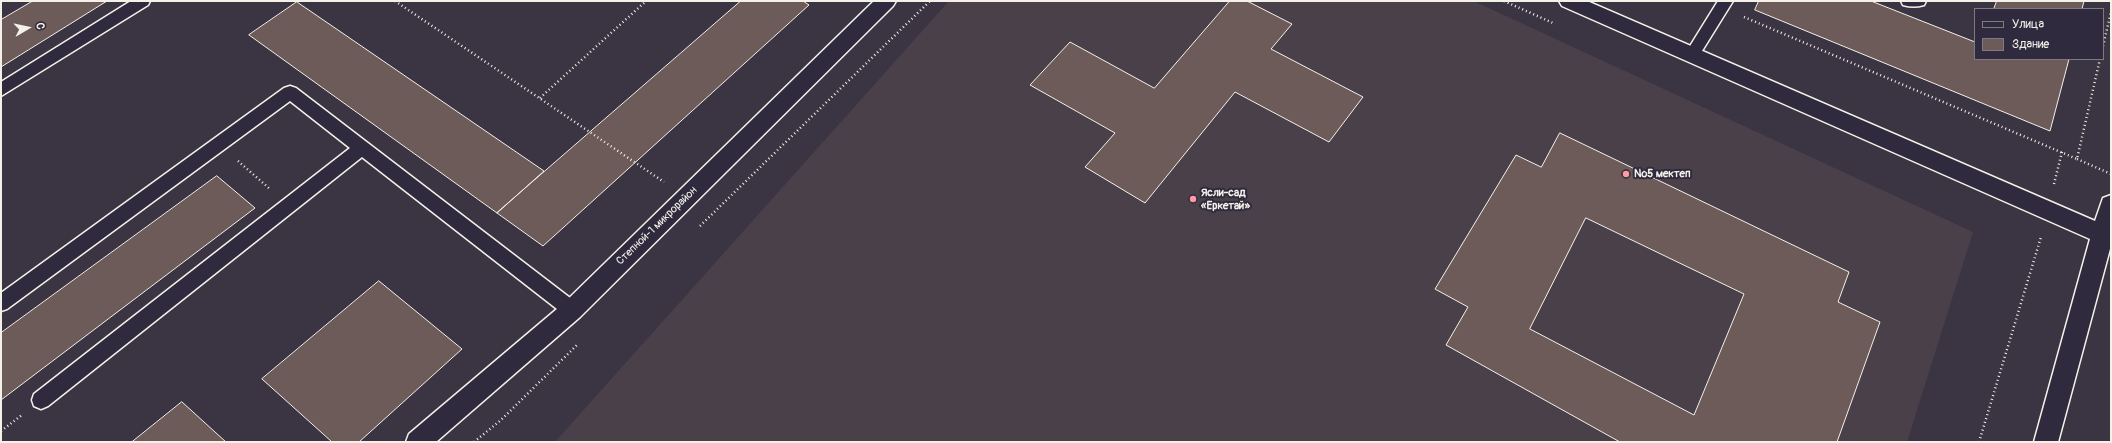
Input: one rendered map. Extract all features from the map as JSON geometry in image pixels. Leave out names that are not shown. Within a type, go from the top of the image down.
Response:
[{"type":"street","name":"Степной-1 микрорайон","points":[[418,442],[572,310],[886,1]]},
{"type":"street","points":[[1569,1],[2107,235]]},
{"type":"street","points":[[2046,442],[2107,235],[2111,204]]},
{"type":"lane","points":[[1,90],[143,1]]},
{"type":"lane","points":[[1908,1],[1919,1]]},
{"type":"lane","points":[[1692,55],[1724,4]]},
{"type":"lane","points":[[1,304],[290,92],[572,310]]},
{"type":"lane","points":[[41,400],[362,148]]},
{"type":"path","points":[[395,1],[687,197]]},
{"type":"path","points":[[540,98],[646,1]]},
{"type":"path","points":[[1504,1],[1555,23]]},
{"type":"path","points":[[1724,4],[2111,174]]},
{"type":"path","points":[[2104,42],[2111,12]]},
{"type":"path","points":[[2077,159],[2100,60]]},
{"type":"path","points":[[1979,442],[2041,237],[2034,234]]},
{"type":"shaded area","name":"№5 мектеп","points":[[949,1],[1473,1],[1493,10],[1973,232],[1907,442],[555,442]]},
{"type":"building","points":[[33,1],[107,1],[1,67],[1,20]]},
{"type":"building","points":[[741,1],[803,1],[809,5],[543,246],[497,213]]},
{"type":"building","points":[[1230,1],[1247,1],[1292,24],[1271,49],[1363,97],[1329,142],[1235,92],[1145,203],[1085,167],[1115,133],[1030,85],[1070,42],[1154,88]]},
{"type":"building","points":[[1759,1],[1871,1],[1974,42],[1974,60],[2069,60],[2050,131],[1755,10]]},
{"type":"building","points":[[1997,1],[2084,1],[2082,8],[1994,8]]},
{"type":"building","points":[[297,2],[544,171],[497,213],[249,35]]},
{"type":"building","points":[[1560,133],[1849,272],[1838,302],[1880,322],[1837,442],[1620,442],[1446,345],[1468,307],[1435,289],[1516,155],[1541,167]],"holes":[[[1586,218],[1744,294],[1694,415],[1530,329]]]},
{"type":"building","points":[[217,176],[255,208],[1,400],[1,333]]},
{"type":"building","points":[[379,281],[462,349],[359,442],[332,442],[262,379]]},
{"type":"building","points":[[182,402],[226,442],[132,442]]},
{"type":"place","name":"№5 мектеп","points":[[1626,174]]},
{"type":"place","name":"Ясли-сад «Еркетай»","points":[[1193,199]]}]
